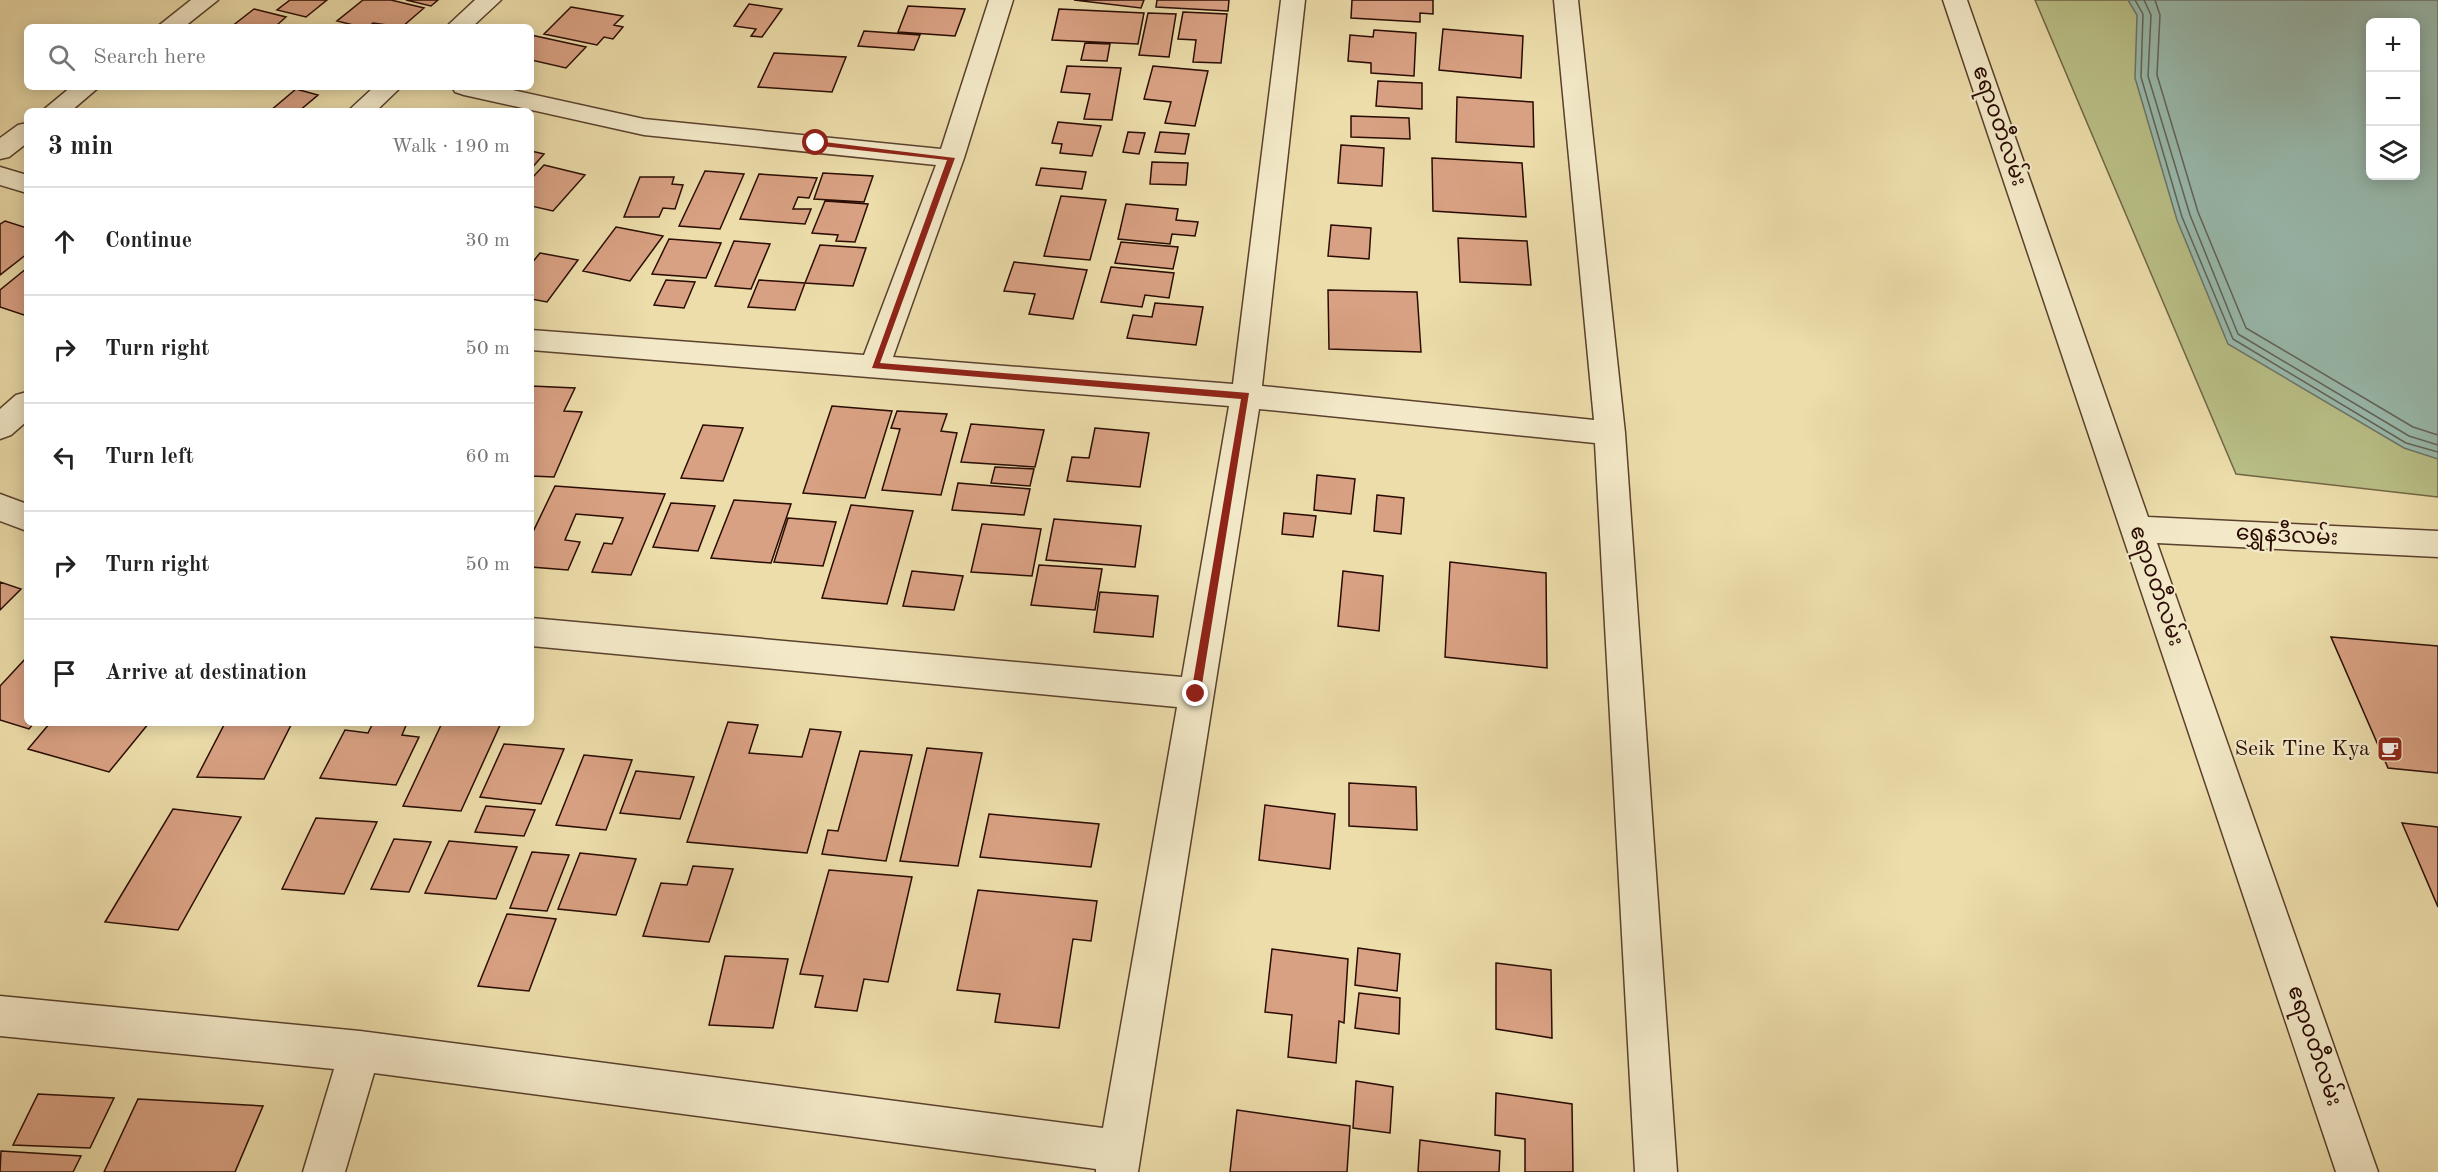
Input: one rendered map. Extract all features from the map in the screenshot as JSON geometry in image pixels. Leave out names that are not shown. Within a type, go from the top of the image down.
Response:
[{"type":"street","points":[[173,24],[206,0]]},
{"type":"street","points":[[461,24],[489,0]]},
{"type":"street","points":[[875,366],[951,158],[1001,0]]},
{"type":"street","points":[[0,1016],[360,1051],[1119,1162],[1246,396],[1293,0]]},
{"type":"street","points":[[1566,0],[1610,433],[1656,1172]]},
{"type":"street","name":"ဧရာဝတီလမ်း","points":[[1955,0],[2357,1172]]},
{"type":"street","points":[[59,108],[83,90]]},
{"type":"street","points":[[364,108],[386,90]]},
{"type":"street","points":[[478,90],[644,127],[951,158]]},
{"type":"street","points":[[0,151],[24,133]]},
{"type":"street","points":[[0,176],[24,183]]},
{"type":"street","points":[[534,339],[1246,396],[1610,433]]},
{"type":"street","points":[[0,427],[24,407]]},
{"type":"street","points":[[0,507],[24,517]]},
{"type":"street","name":"ရွှေနဒီလမ်း","points":[[2137,529],[2438,544]]},
{"type":"street","points":[[534,632],[1196,694]]},
{"type":"street","points":[[324,1172],[360,1051]]},
{"type":"green space","points":[[2035,0],[2438,0],[2438,497],[2236,474]]},
{"type":"water","points":[[2128,0],[2438,0],[2438,459],[2404,448],[2228,344],[2177,220],[2135,78],[2137,15]]},
{"type":"building","points":[[290,0],[327,0],[306,17],[277,10]]},
{"type":"building","points":[[363,0],[391,0],[424,8],[405,24],[349,24],[337,21]]},
{"type":"building","points":[[406,0],[438,0],[431,6]]},
{"type":"building","points":[[1074,0],[1144,0],[1141,8]]},
{"type":"building","points":[[1157,0],[1229,0],[1228,11],[1156,7]]},
{"type":"building","points":[[1352,0],[1433,0],[1433,14],[1420,13],[1420,22],[1351,18]]},
{"type":"building","points":[[749,4],[782,9],[762,37],[751,36],[756,29],[734,26]]},
{"type":"building","points":[[908,6],[965,9],[955,36],[898,32]]},
{"type":"building","points":[[571,7],[623,16],[614,25],[623,27],[613,39],[604,37],[597,45],[544,34]]},
{"type":"building","points":[[254,9],[286,17],[278,24],[235,24]]},
{"type":"building","points":[[1059,9],[1144,13],[1138,44],[1052,40]]},
{"type":"building","points":[[1183,12],[1227,14],[1221,63],[1193,62],[1196,40],[1178,39]]},
{"type":"building","points":[[1148,13],[1176,14],[1169,57],[1139,55]]},
{"type":"building","points":[[1443,29],[1523,36],[1521,78],[1439,70]]},
{"type":"building","points":[[1374,30],[1416,33],[1414,76],[1371,73],[1371,63],[1348,61],[1350,35],[1373,37]]},
{"type":"building","points":[[864,31],[920,35],[914,50],[858,46]]},
{"type":"building","points":[[534,36],[586,47],[566,68],[534,61]]},
{"type":"building","points":[[1085,43],[1110,44],[1107,61],[1081,60]]},
{"type":"building","points":[[774,53],[846,57],[832,92],[758,87]]},
{"type":"building","points":[[1067,66],[1121,68],[1112,120],[1084,119],[1090,94],[1061,92]]},
{"type":"building","points":[[1153,66],[1208,71],[1195,126],[1165,123],[1171,102],[1144,99]]},
{"type":"building","points":[[1378,81],[1422,83],[1422,109],[1376,106]]},
{"type":"building","points":[[295,90],[318,95],[303,108],[274,108]]},
{"type":"building","points":[[1457,97],[1533,102],[1534,147],[1456,142]]},
{"type":"building","points":[[1351,116],[1409,118],[1410,139],[1351,137]]},
{"type":"building","points":[[1058,122],[1101,126],[1092,156],[1060,153],[1062,144],[1052,143]]},
{"type":"building","points":[[1128,132],[1145,133],[1139,154],[1123,152]]},
{"type":"building","points":[[1160,132],[1189,134],[1185,154],[1155,152]]},
{"type":"building","points":[[1341,145],[1384,148],[1382,186],[1338,183]]},
{"type":"building","points":[[534,152],[544,154],[534,166]]},
{"type":"building","points":[[1432,158],[1522,163],[1526,217],[1433,211]]},
{"type":"building","points":[[1152,162],[1188,163],[1186,185],[1150,184]]},
{"type":"building","points":[[544,165],[585,175],[553,211],[534,207],[534,176]]},
{"type":"building","points":[[1041,168],[1086,172],[1082,189],[1036,185]]},
{"type":"building","points":[[705,171],[744,174],[720,229],[679,226]]},
{"type":"building","points":[[823,173],[873,176],[864,202],[814,199]]},
{"type":"building","points":[[759,174],[817,178],[809,198],[798,197],[793,209],[811,209],[805,224],[740,219]]},
{"type":"building","points":[[640,177],[674,177],[672,184],[683,185],[675,209],[663,208],[659,217],[624,217]]},
{"type":"building","points":[[1061,196],[1106,200],[1090,260],[1044,256]]},
{"type":"building","points":[[825,201],[868,204],[855,242],[836,241],[838,235],[812,233]]},
{"type":"building","points":[[1126,204],[1178,209],[1176,220],[1198,222],[1195,236],[1172,234],[1170,244],[1118,239]]},
{"type":"building","points":[[5,221],[24,227],[24,256],[0,275],[0,224]]},
{"type":"building","points":[[1331,225],[1371,228],[1369,259],[1328,256]]},
{"type":"building","points":[[616,227],[663,236],[630,281],[583,271]]},
{"type":"building","points":[[1458,238],[1527,241],[1531,285],[1460,282]]},
{"type":"building","points":[[669,239],[721,243],[706,278],[652,274]]},
{"type":"building","points":[[734,241],[770,244],[751,289],[715,286]]},
{"type":"building","points":[[1121,242],[1178,247],[1173,269],[1115,263]]},
{"type":"building","points":[[820,245],[866,248],[853,286],[805,283]]},
{"type":"building","points":[[540,253],[578,260],[547,302],[534,300],[534,260]]},
{"type":"building","points":[[1014,262],[1087,270],[1073,319],[1029,314],[1035,294],[1004,291]]},
{"type":"building","points":[[1111,267],[1174,273],[1169,298],[1145,295],[1142,307],[1101,302]]},
{"type":"building","points":[[24,270],[24,315],[0,307],[0,290]]},
{"type":"building","points":[[666,280],[695,282],[684,308],[654,305]]},
{"type":"building","points":[[759,280],[805,283],[795,310],[748,307]]},
{"type":"building","points":[[1328,290],[1417,292],[1421,352],[1329,349]]},
{"type":"building","points":[[1155,303],[1203,307],[1196,345],[1127,338],[1133,315],[1152,317]]},
{"type":"building","points":[[534,386],[575,388],[564,411],[582,412],[554,477],[534,476]]},
{"type":"building","points":[[832,406],[892,411],[865,498],[803,493]]},
{"type":"building","points":[[897,411],[947,414],[941,431],[957,433],[941,495],[882,490],[900,429],[891,428]]},
{"type":"building","points":[[971,424],[1044,430],[1035,467],[961,462]]},
{"type":"building","points":[[703,425],[743,428],[723,481],[681,478]]},
{"type":"building","points":[[1095,428],[1149,433],[1140,487],[1067,481],[1072,457],[1089,458]]},
{"type":"building","points":[[995,467],[1034,469],[1030,486],[991,483]]},
{"type":"building","points":[[1317,475],[1355,479],[1351,514],[1314,510]]},
{"type":"building","points":[[958,483],[1030,489],[1024,515],[952,510]]},
{"type":"building","points":[[555,486],[665,494],[631,575],[592,572],[604,543],[612,544],[623,518],[576,514],[565,540],[580,542],[568,570],[534,567],[534,530]]},
{"type":"building","points":[[1377,495],[1404,498],[1401,534],[1374,531]]},
{"type":"building","points":[[734,500],[791,504],[771,563],[711,558]]},
{"type":"building","points":[[671,503],[715,506],[698,551],[653,547]]},
{"type":"building","points":[[851,505],[913,511],[887,604],[822,598]]},
{"type":"building","points":[[1284,513],[1316,516],[1313,537],[1282,534]]},
{"type":"building","points":[[788,518],[836,522],[823,566],[774,562]]},
{"type":"building","points":[[1054,519],[1141,526],[1135,567],[1046,560]]},
{"type":"building","points":[[982,524],[1041,529],[1032,576],[971,572]]},
{"type":"building","points":[[1450,562],[1546,573],[1547,668],[1445,657]]},
{"type":"building","points":[[1039,565],[1102,569],[1095,610],[1031,605]]},
{"type":"building","points":[[912,571],[963,576],[954,610],[903,606]]},
{"type":"building","points":[[1343,571],[1383,576],[1379,631],[1338,626]]},
{"type":"building","points":[[0,582],[21,589],[0,610]]},
{"type":"building","points":[[1100,592],[1158,596],[1153,637],[1094,632]]},
{"type":"building","points":[[2331,637],[2438,646],[2438,773],[2388,768]]},
{"type":"building","points":[[24,660],[24,726],[32,726],[29,729],[0,720],[0,686]]},
{"type":"building","points":[[728,722],[758,725],[749,753],[802,757],[810,729],[841,732],[807,853],[687,842]]},
{"type":"building","points":[[47,726],[147,726],[109,772],[28,749]]},
{"type":"building","points":[[223,726],[290,726],[264,779],[197,777]]},
{"type":"building","points":[[372,726],[406,726],[402,735],[419,737],[396,785],[320,778],[345,730],[368,733]]},
{"type":"building","points":[[441,726],[500,726],[461,811],[403,806]]},
{"type":"building","points":[[504,744],[564,749],[541,804],[480,797]]},
{"type":"building","points":[[927,748],[982,753],[958,866],[900,861]]},
{"type":"building","points":[[860,751],[912,755],[886,861],[822,854],[828,830],[838,831]]},
{"type":"building","points":[[584,755],[632,760],[606,830],[556,825]]},
{"type":"building","points":[[636,771],[694,777],[680,819],[620,813]]},
{"type":"building","points":[[1349,783],[1416,787],[1417,830],[1349,826]]},
{"type":"building","points":[[1265,805],[1335,814],[1330,869],[1259,860]]},
{"type":"building","points":[[486,806],[535,810],[524,836],[475,832]]},
{"type":"building","points":[[173,809],[241,817],[178,930],[105,922]]},
{"type":"building","points":[[989,814],[1099,824],[1091,867],[980,857]]},
{"type":"building","points":[[316,818],[377,822],[344,894],[282,889]]},
{"type":"building","points":[[2402,823],[2438,827],[2438,907]]},
{"type":"building","points":[[394,839],[431,842],[409,892],[371,889]]},
{"type":"building","points":[[449,841],[517,847],[496,899],[425,893]]},
{"type":"building","points":[[532,852],[569,855],[547,911],[510,908]]},
{"type":"building","points":[[580,853],[636,859],[616,915],[558,909]]},
{"type":"building","points":[[693,866],[733,869],[709,942],[643,936],[661,883],[687,885]]},
{"type":"building","points":[[829,870],[912,877],[888,982],[864,979],[857,1011],[815,1007],[823,976],[800,974]]},
{"type":"building","points":[[978,890],[1097,901],[1091,941],[1073,939],[1059,1028],[995,1022],[1000,994],[957,990]]},
{"type":"building","points":[[507,914],[556,919],[529,991],[478,986]]},
{"type":"building","points":[[1358,948],[1400,954],[1397,991],[1355,985]]},
{"type":"building","points":[[1272,949],[1348,959],[1344,1023],[1339,1021],[1336,1063],[1288,1057],[1292,1015],[1265,1012]]},
{"type":"building","points":[[725,956],[788,959],[773,1028],[709,1025]]},
{"type":"building","points":[[1496,963],[1551,970],[1552,1038],[1496,1029]]},
{"type":"building","points":[[1359,993],[1400,998],[1399,1034],[1355,1028]]},
{"type":"building","points":[[1356,1081],[1393,1087],[1390,1133],[1353,1128]]},
{"type":"building","points":[[1496,1093],[1572,1104],[1573,1172],[1525,1172],[1525,1139],[1495,1135]]},
{"type":"building","points":[[38,1094],[114,1098],[90,1148],[13,1145]]},
{"type":"building","points":[[138,1099],[263,1106],[235,1172],[104,1172]]},
{"type":"building","points":[[1237,1110],[1350,1126],[1347,1172],[1230,1172]]},
{"type":"building","points":[[1420,1140],[1500,1151],[1499,1172],[1418,1172]]},
{"type":"building","points":[[1,1151],[81,1156],[73,1172],[0,1172]]},
{"type":"place","name":"Seik Tine Kya","points":[[2390,749]]},
{"type":"route","points":[[816,143],[951,158],[875,366],[1246,396],[1196,694]]}]
